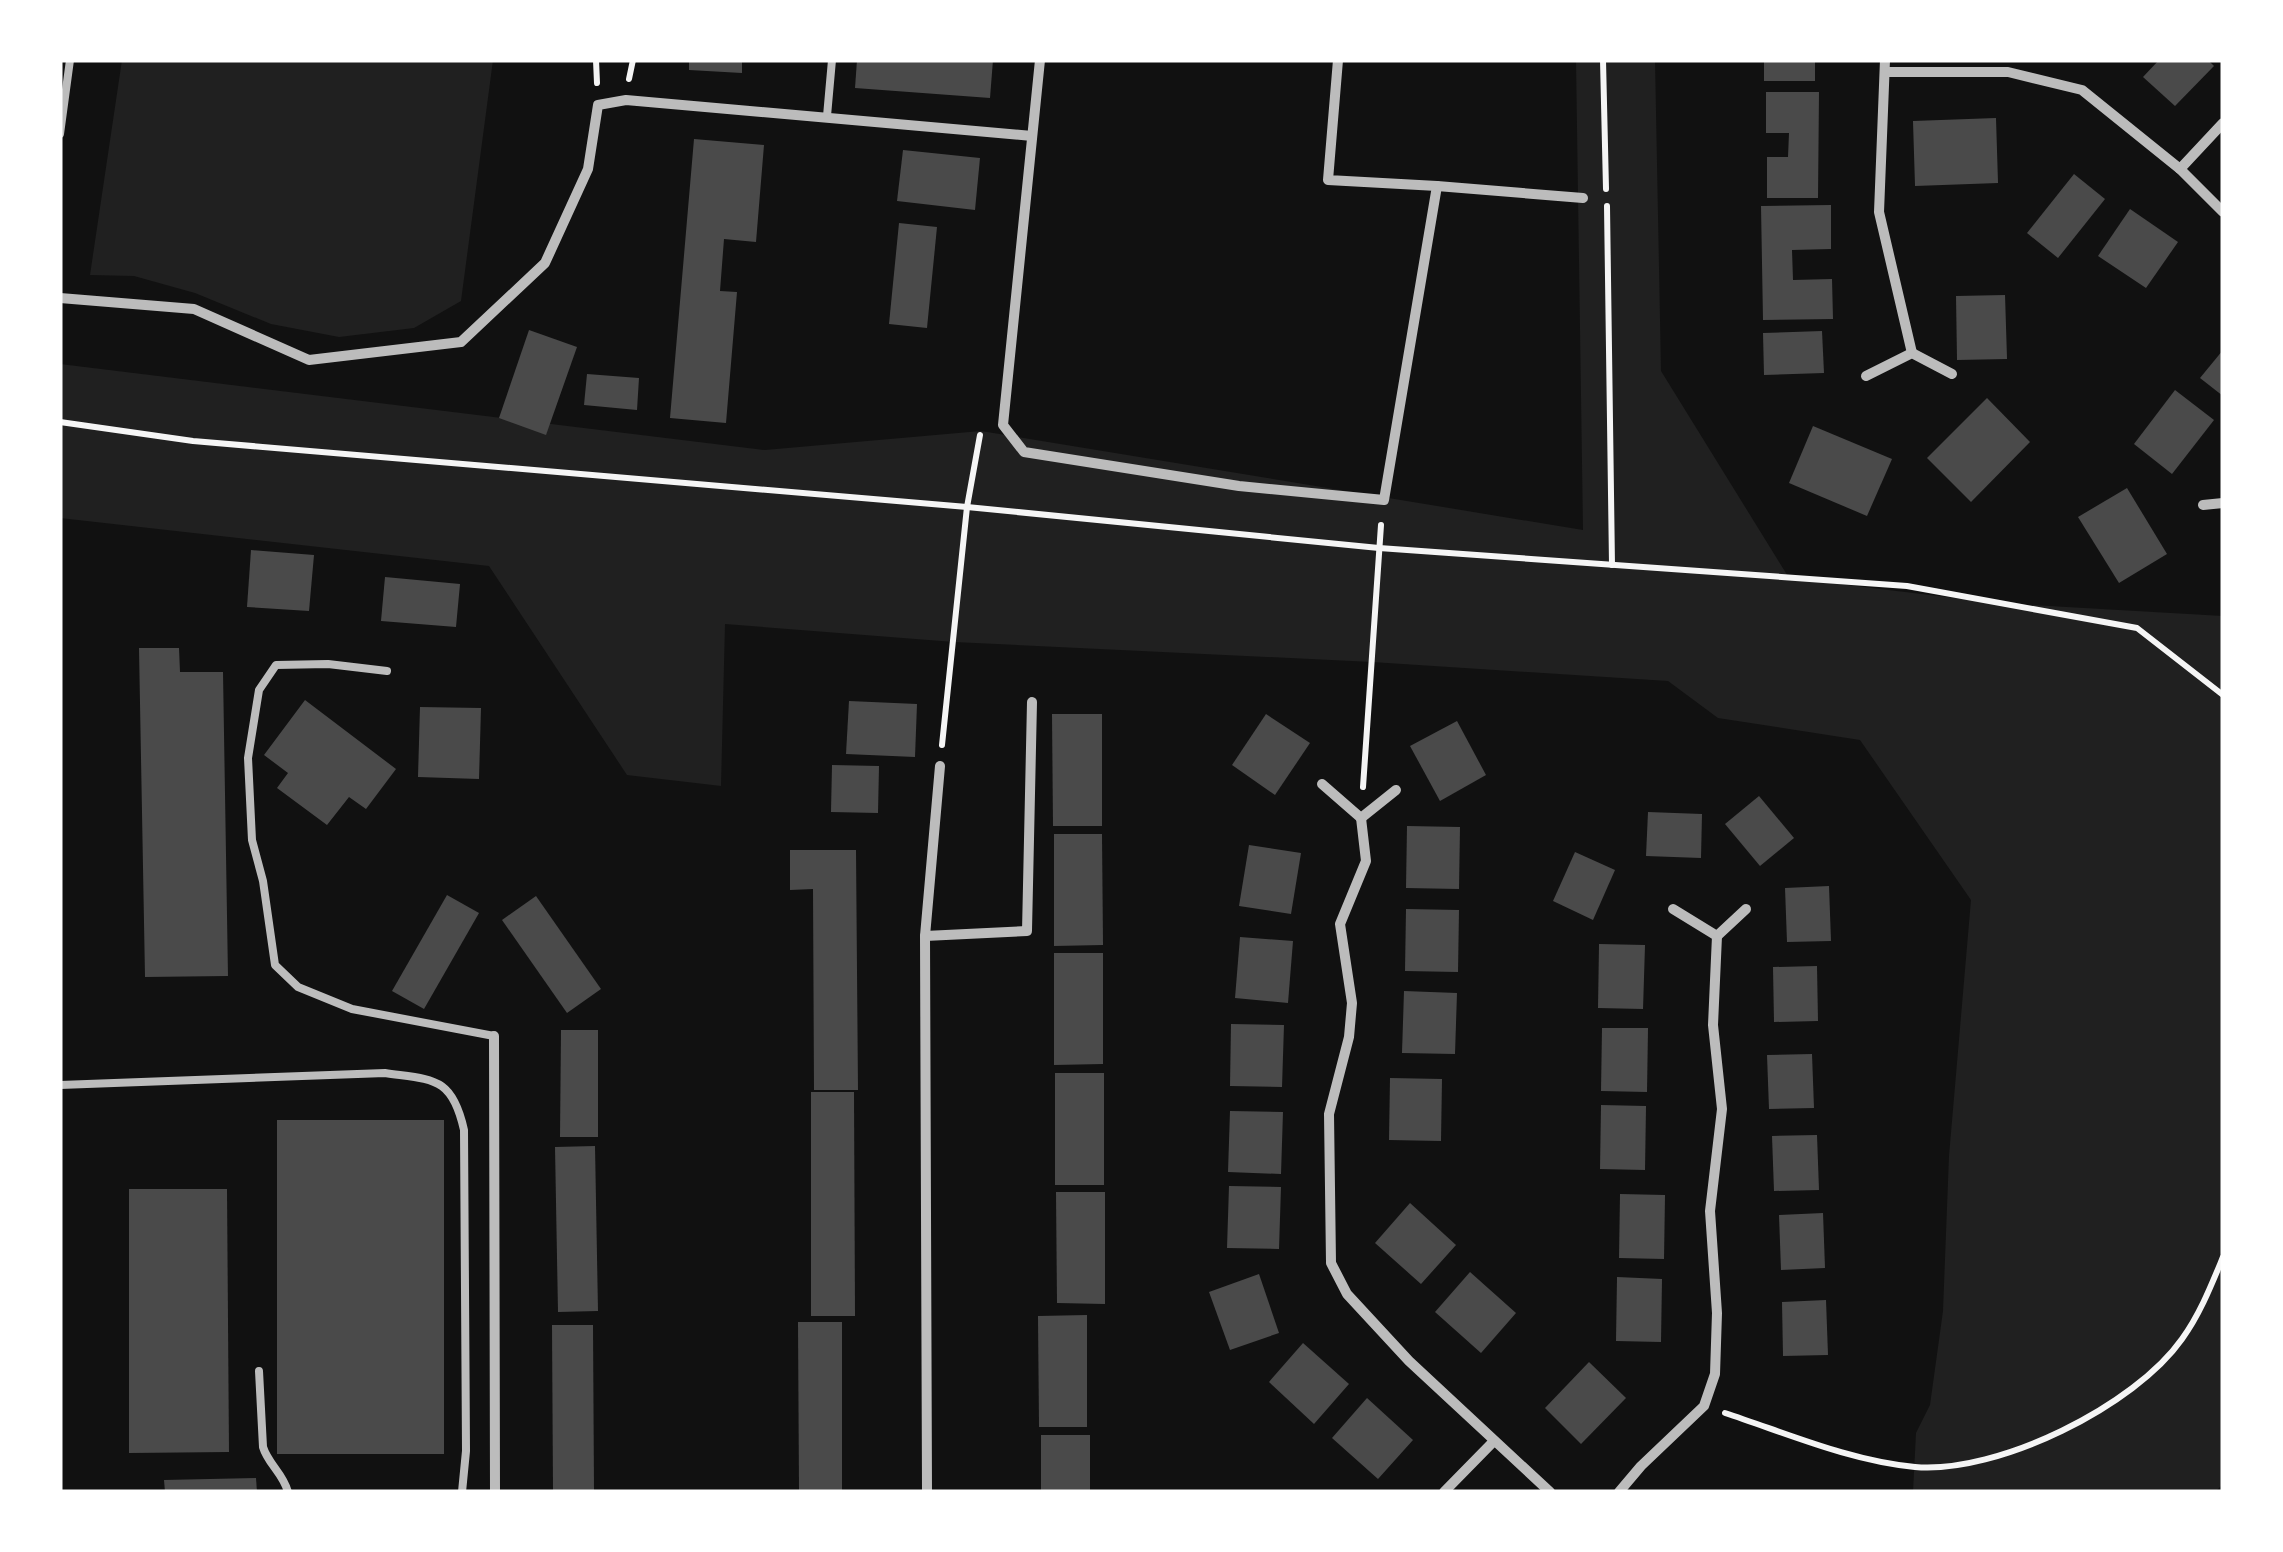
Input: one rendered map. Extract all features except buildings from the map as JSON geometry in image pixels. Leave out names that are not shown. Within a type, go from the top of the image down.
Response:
[{"type":"street","points":[[1040,60],[1004,426],[1024,452],[1239,486],[1384,500],[1437,186]]},
{"type":"street","points":[[1338,60],[1328,180],[1583,198]]},
{"type":"street","points":[[1952,374],[1912,353],[1879,212],[1886,66],[2008,72],[2082,90],[2180,169],[2223,212]]},
{"type":"street","points":[[60,298],[194,309],[309,360],[461,342],[544,263],[588,169],[598,104],[626,100],[1032,136]]},
{"type":"street","points":[[2180,169],[2223,123]]},
{"type":"street","points":[[1866,376],[1912,353]]},
{"type":"street","points":[[2203,505],[2223,503]]},
{"type":"street","points":[[924,936],[1026,931],[1032,702]]},
{"type":"street","points":[[926,1492],[924,936],[940,766]]},
{"type":"street","points":[[1322,784],[1361,818],[1366,861],[1340,924],[1352,1003],[1349,1036],[1329,1114],[1331,1263],[1347,1294],[1410,1361],[1550,1492]]},
{"type":"street","points":[[1361,818],[1396,790]]},
{"type":"street","points":[[1619,1492],[1704,1406],[1715,1374],[1718,1313],[1710,1211],[1722,1109],[1713,1025],[1717,936],[1746,908]]},
{"type":"street","points":[[1673,909],[1717,936]]},
{"type":"street","points":[[494,1036],[494,1492]]},
{"type":"street","points":[[1444,1492],[1493,1442]]},
{"type":"lane","points":[[60,134],[70,60]]},
{"type":"lane","points":[[827,116],[832,60]]},
{"type":"lane","points":[[387,671],[328,664],[276,665],[259,690],[248,758],[252,840],[263,882],[274,965],[298,987],[352,1008],[494,1036]]},
{"type":"lane","points":[[60,1085],[384,1073],[430,1080],[450,1090],[464,1130],[466,1452],[462,1492]]},
{"type":"lane","points":[[260,1371],[263,1447],[288,1492]]},
{"type":"path","points":[[1603,60],[1612,565]]},
{"type":"path","points":[[60,422],[193,441],[967,507],[1379,548],[1906,586],[2137,628],[2223,695]]},
{"type":"path","points":[[940,766],[967,507],[981,430],[1004,426]]},
{"type":"path","points":[[1361,818],[1384,500]]},
{"type":"path","points":[[1704,1406],[1895,1464],[1920,1467],[1989,1457],[2040,1441],[2086,1420],[2153,1372],[2180,1342],[2200,1310],[2223,1258]]},
{"type":"shaded area","points":[[122,60],[493,60],[461,301],[414,328],[339,337],[271,324],[195,293],[134,276],[90,275]]},
{"type":"shaded area","points":[[1576,60],[1655,60],[1661,371],[1789,578],[1996,603],[2223,616],[2223,1484],[2215,1492],[1913,1492],[1916,1433],[1930,1405],[1943,1311],[1949,1156],[1971,900],[1860,740],[1718,718],[1668,681],[954,642],[725,624],[721,786],[627,775],[489,566],[60,518],[60,364],[765,450],[981,431],[1583,530]]}]
